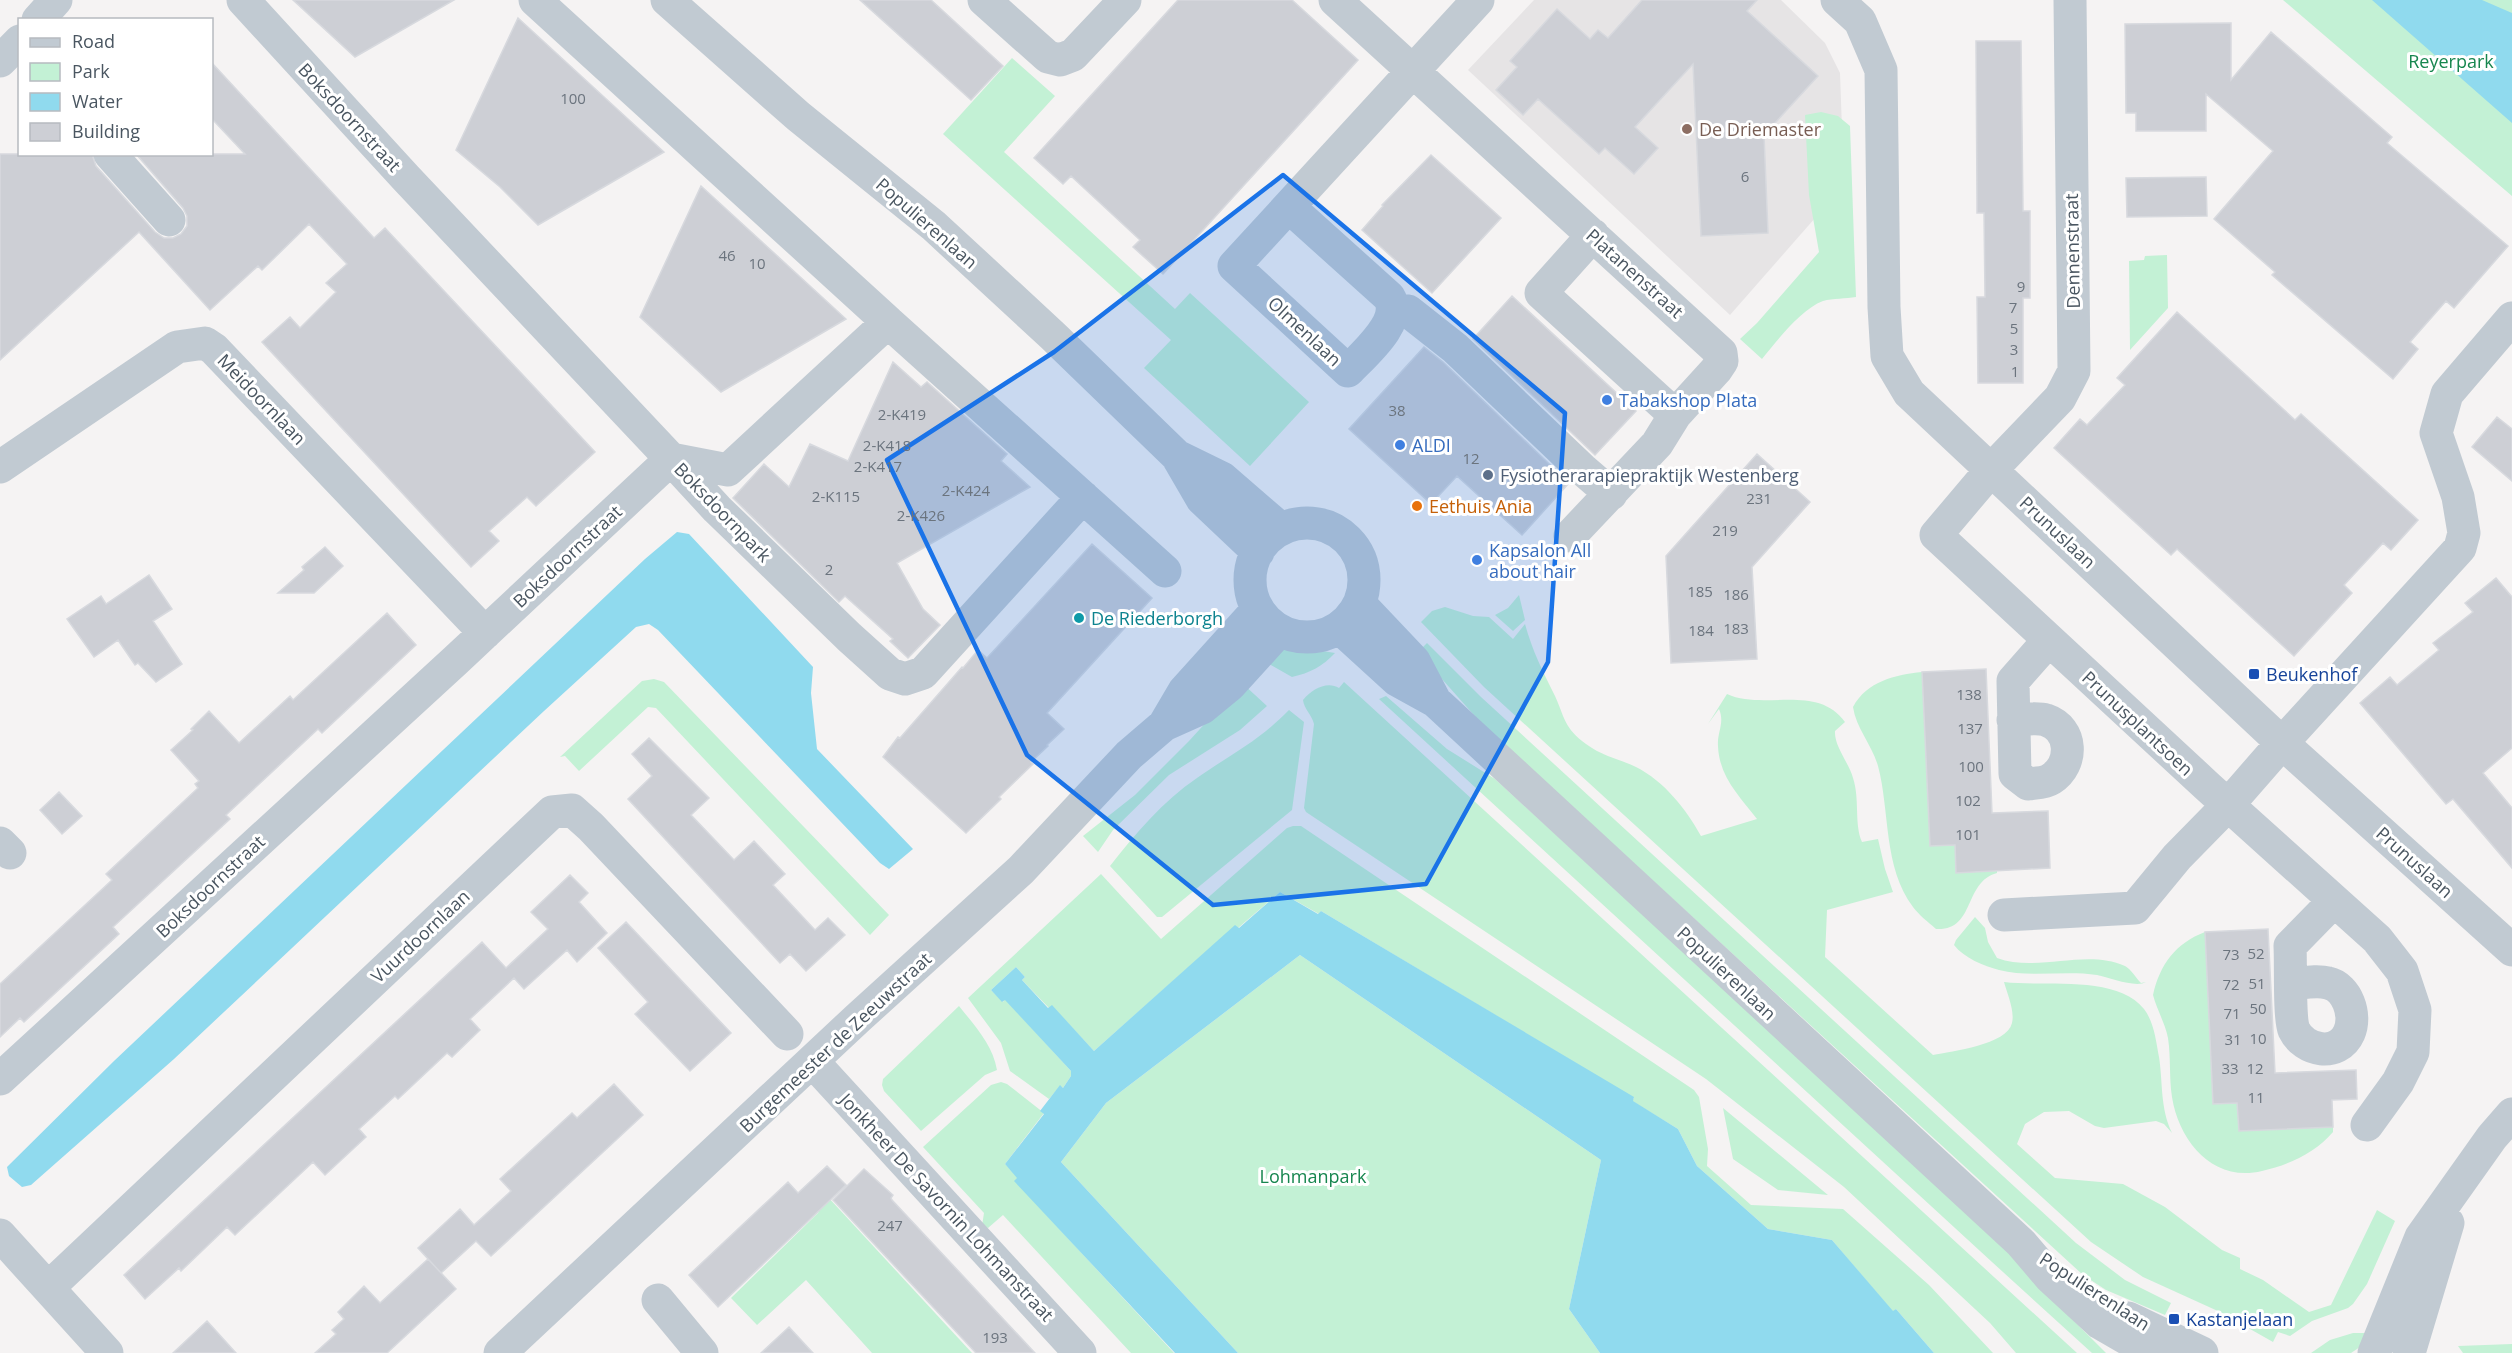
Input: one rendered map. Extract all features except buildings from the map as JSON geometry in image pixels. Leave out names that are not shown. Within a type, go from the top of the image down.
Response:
[{"type":"street","points":[[40,18],[56,0]]},
{"type":"street","name":"Boksdoornstraat","points":[[0,1079],[671,459],[406,178],[243,0]]},
{"type":"street","points":[[535,0],[1165,571]]},
{"type":"street","name":"Populierenlaan","points":[[667,0],[798,116],[934,226],[1053,336],[1177,456],[1202,498],[1258,552]]},
{"type":"street","points":[[984,0],[1048,57],[1060,60],[1072,55],[1125,0]]},
{"type":"street","name":"Platanenstraat","points":[[1335,0],[1721,352],[1722,361],[1716,370],[1675,415],[1657,444],[1569,536]]},
{"type":"street","name":"Olmenlaan","points":[[1394,310],[1388,326],[1348,371],[1234,266],[1478,0]]},
{"type":"street","name":"Prunuslaan","points":[[1837,0],[1860,21],[1881,70],[1884,306],[1887,356],[1909,393],[2282,743],[2512,950]]},
{"type":"street","name":"Dennenstraat","points":[[1991,470],[2060,398],[2074,371],[2070,0]]},
{"type":"street","points":[[112,156],[170,220]]},
{"type":"street","points":[[1289,207],[1389,297],[1394,310],[1408,311],[1455,348],[1611,494]]},
{"type":"street","points":[[1593,235],[1541,293],[1675,415]]},
{"type":"street","points":[[2004,915],[2135,908],[2177,858],[2228,805],[2460,548],[2464,533],[2458,497],[2436,433],[2446,394],[2512,318]]},
{"type":"street","name":"Boksdoornpark","points":[[671,459],[728,470],[888,322]]},
{"type":"street","name":"Meidoornlaan","points":[[0,467],[177,347],[205,343],[214,348],[485,633]]},
{"type":"street","name":"Populierenlaan","points":[[1177,456],[1222,478],[1281,529]]},
{"type":"street","name":"Boksdoornpark","points":[[671,459],[717,509],[849,638],[890,674],[905,679],[923,673],[1083,497]]},
{"type":"street","name":"Prunusplantsoen","points":[[1991,470],[1936,535],[2228,805],[2377,939],[2402,971],[2415,1010],[2413,1052],[2398,1082],[2367,1125]]},
{"type":"street","points":[[1312,523],[1327,526],[1341,533],[1353,544],[1360,558],[1365,573],[1364,589],[1350,616],[1326,635],[1310,638],[1294,636],[1268,620],[1252,595],[1250,580],[1252,566],[1258,552],[1264,543],[1281,529],[1296,524],[1312,523]]},
{"type":"street","name":"Populierenlaan","points":[[1350,616],[1414,662],[1435,701],[2021,1243],[2050,1277],[2100,1323],[2152,1353]]},
{"type":"street","name":"Burgemeester de Zeeuwstraat","points":[[500,1353],[1021,870],[1129,755],[1164,725],[1202,708],[1230,685],[1268,620]]},
{"type":"street","points":[[2013,720],[2013,681],[2049,640]]},
{"type":"street","name":"Vuurdoornlaan","points":[[48,1288],[552,812],[572,810],[591,827],[787,1034]]},
{"type":"street","points":[[2291,984],[2290,946],[2334,901]]},
{"type":"street","name":"Jonkheer De Savornin Lohmanstraat","points":[[813,1062],[1080,1353]]},
{"type":"street","points":[[2374,1353],[2421,1237],[2492,1137],[2512,1114]]},
{"type":"street","points":[[2409,1353],[2440,1245],[2466,1173]]},
{"type":"street","points":[[0,1235],[107,1353]]},
{"type":"street","name":"Populierenlaan","points":[[2021,1243],[2077,1279],[2134,1322],[2202,1353]]},
{"type":"street","points":[[658,1300],[702,1353]]},
{"type":"highlighted area","points":[[1283,175],[1565,413],[1548,662],[1426,884],[1213,905],[1027,755],[887,460],[1054,352]]},
{"type":"shaded area","name":"De Driemaster","points":[[1534,0],[1781,0],[1825,43],[1840,73],[1844,185],[1730,315],[1468,70]]},
{"type":"green space","name":"Reyerpark","points":[[2283,0],[2512,0],[2512,196]]},
{"type":"green space","points":[[1012,58],[1055,96],[1004,152],[1175,309],[1190,293],[1309,402],[1250,466],[1144,368],[1171,340],[943,134]]},
{"type":"green space","points":[[1821,112],[1838,116],[1850,126],[1856,297],[1827,300],[1815,305],[1790,326],[1762,359],[1740,339],[1757,323],[1819,252],[1809,195],[1805,115]]},
{"type":"green space","points":[[2167,255],[2168,308],[2130,350],[2129,261],[2144,260],[2145,256]]},
{"type":"green space","points":[[1519,595],[1525,620],[1513,631],[1495,615],[1508,608]]},
{"type":"green space","points":[[1445,607],[1473,616],[1489,617],[1513,639],[1525,624],[1538,661],[1573,733],[1592,748],[1636,767],[1656,780],[1681,806],[1701,836],[1757,819],[1737,794],[1722,767],[1718,746],[1721,723],[1719,709],[1708,724],[1727,694],[1757,700],[1805,700],[1833,710],[1845,722],[1835,731],[1835,737],[1855,786],[1858,827],[1862,842],[1878,839],[1893,892],[1827,910],[1825,957],[1933,1055],[1978,1046],[2008,1031],[2012,1023],[2012,1013],[2004,982],[2098,986],[2132,998],[2147,1014],[2156,1038],[2164,1105],[2172,1133],[2164,1124],[2156,1121],[2104,1128],[2095,1126],[2069,1111],[2044,1112],[2025,1124],[2017,1144],[2055,1178],[2123,1184],[2165,1207],[2222,1250],[2240,1258],[2240,1269],[2263,1280],[2309,1312],[2331,1305],[2377,1210],[2395,1221],[2367,1284],[2353,1304],[2312,1321],[2290,1336],[2278,1332],[2273,1342],[2220,1312],[2143,1277],[2091,1242],[1484,687],[1421,622],[1432,611]]},
{"type":"green space","points":[[1427,643],[1481,697],[2076,1243],[2125,1280],[2171,1303],[2165,1315],[2106,1290],[2083,1275],[1481,723],[1418,652]]},
{"type":"green space","points":[[1292,646],[1335,653],[1316,668],[1292,677],[1264,661],[1275,649]]},
{"type":"green space","points":[[1922,672],[1955,845],[1956,873],[1997,871],[1979,886],[1964,915],[1949,928],[1936,929],[1913,907],[1903,891],[1892,857],[1878,766],[1857,722],[1853,707],[1859,698],[1874,685],[1902,675]]},
{"type":"green space","points":[[654,679],[664,682],[889,915],[870,935],[656,708],[648,707],[579,771],[565,756],[560,757],[642,681]]},
{"type":"green space","points":[[1344,682],[2077,1353],[2016,1353],[1990,1323],[1844,1187],[1706,1079],[1306,812],[1304,808],[1314,724],[1303,700],[1320,687],[1330,685],[1339,688]]},
{"type":"green space","points":[[1242,683],[1267,706],[1240,730],[1169,775],[1113,830],[1098,852],[1083,836],[1135,795]]},
{"type":"green space","points":[[1386,696],[1447,749],[1495,779],[2027,1266],[2058,1305],[2106,1353],[2092,1353],[1992,1262],[1379,699]]},
{"type":"green space","points":[[1289,710],[1304,722],[1292,810],[1162,917],[1157,917],[1110,866],[1140,830],[1173,797],[1197,778],[1256,739]]},
{"type":"green space","points":[[1301,826],[1694,1090],[1699,1097],[1708,1149],[1707,1166],[1751,1205],[1843,1209],[1929,1285],[1993,1353],[1934,1353],[1896,1309],[1893,1312],[1832,1240],[1768,1229],[1697,1166],[1678,1129],[1632,1101],[1634,1098],[1321,911],[1319,914],[1280,892],[1238,928],[1235,926],[1094,1051],[1052,1006],[1049,1008],[1022,980],[1025,977],[1016,967],[991,990],[1003,1002],[1005,999],[1071,1071],[1071,1076],[1063,1088],[1060,1086],[1049,1099],[1010,1071],[1001,1043],[968,998],[1101,874],[1161,939],[1287,828]]},
{"type":"green space","points":[[1975,917],[1985,928],[1988,942],[1997,958],[2029,963],[2094,959],[2110,961],[2125,966],[2141,983],[2146,982],[2142,984],[2136,984],[2097,975],[2073,973],[2011,972],[1987,966],[1969,958],[1954,945]]},
{"type":"green space","points":[[2205,932],[2213,1104],[2237,1103],[2239,1131],[2333,1127],[2333,1132],[2318,1146],[2292,1162],[2262,1171],[2245,1173],[2229,1171],[2214,1165],[2191,1143],[2176,1114],[2171,1090],[2168,1038],[2153,995],[2160,974],[2171,956],[2186,942]]},
{"type":"green space","name":"Lohmanpark","points":[[1300,955],[1601,1160],[1569,1309],[1600,1353],[1238,1353],[1061,1162],[1106,1103]]},
{"type":"green space","points":[[959,1006],[987,1044],[997,1070],[985,1075],[921,1131],[884,1091],[883,1079]]},
{"type":"green space","points":[[1001,1082],[1007,1084],[1044,1113],[1005,1164],[1018,1178],[1015,1181],[1174,1353],[1131,1353],[1003,1215],[988,1228],[982,1226],[984,1213],[923,1147],[991,1085]]},
{"type":"green space","points":[[1723,1108],[1828,1195],[1778,1190],[1733,1159]]},
{"type":"green space","points":[[827,1196],[972,1353],[872,1353],[806,1280],[757,1325],[731,1298],[818,1213]]},
{"type":"green space","points":[[2353,1333],[2365,1333],[2363,1345],[2351,1353],[2311,1353],[2330,1340]]},
{"type":"green space","points":[[2512,1344],[2512,1353],[2463,1353],[2458,1346]]},
{"type":"water","points":[[2372,0],[2482,0],[2512,13],[2512,123]]},
{"type":"water","points":[[677,532],[689,534],[813,667],[811,693],[817,749],[913,849],[889,869],[880,863],[658,630],[649,624],[636,627],[174,1059],[31,1185],[22,1187],[9,1176],[7,1167],[114,1061],[645,559]]},
{"type":"water","points":[[1280,892],[1318,914],[1321,911],[1634,1097],[1633,1101],[1678,1129],[1697,1166],[1768,1229],[1832,1240],[1893,1311],[1896,1309],[1934,1353],[1600,1353],[1569,1309],[1601,1160],[1300,955],[1106,1103],[1061,1162],[1238,1353],[1175,1353],[1014,1181],[1017,1178],[1005,1164],[1044,1114],[1040,1111],[1060,1085],[1063,1088],[1071,1076],[1071,1071],[1005,1000],[1002,1002],[991,990],[1016,967],[1025,977],[1022,980],[1048,1008],[1052,1005],[1094,1051],[1235,925],[1239,928]]},
{"type":"place","name":"De Driemaster","points":[[1687,129]]},
{"type":"place","name":"Tabakshop Plata","points":[[1607,400]]},
{"type":"place","name":"ALDI","points":[[1400,445]]},
{"type":"place","name":"Fysiotherarapiepraktijk Westenberg","points":[[1488,475]]},
{"type":"place","name":"Eethuis Ania","points":[[1417,506]]},
{"type":"place","name":"Kapsalon All about hair","points":[[1477,560]]},
{"type":"place","name":"De Riederborgh","points":[[1079,618]]},
{"type":"place","name":"Beukenhof","points":[[2254,674]]},
{"type":"place","name":"Kastanjelaan","points":[[2174,1319]]}]
